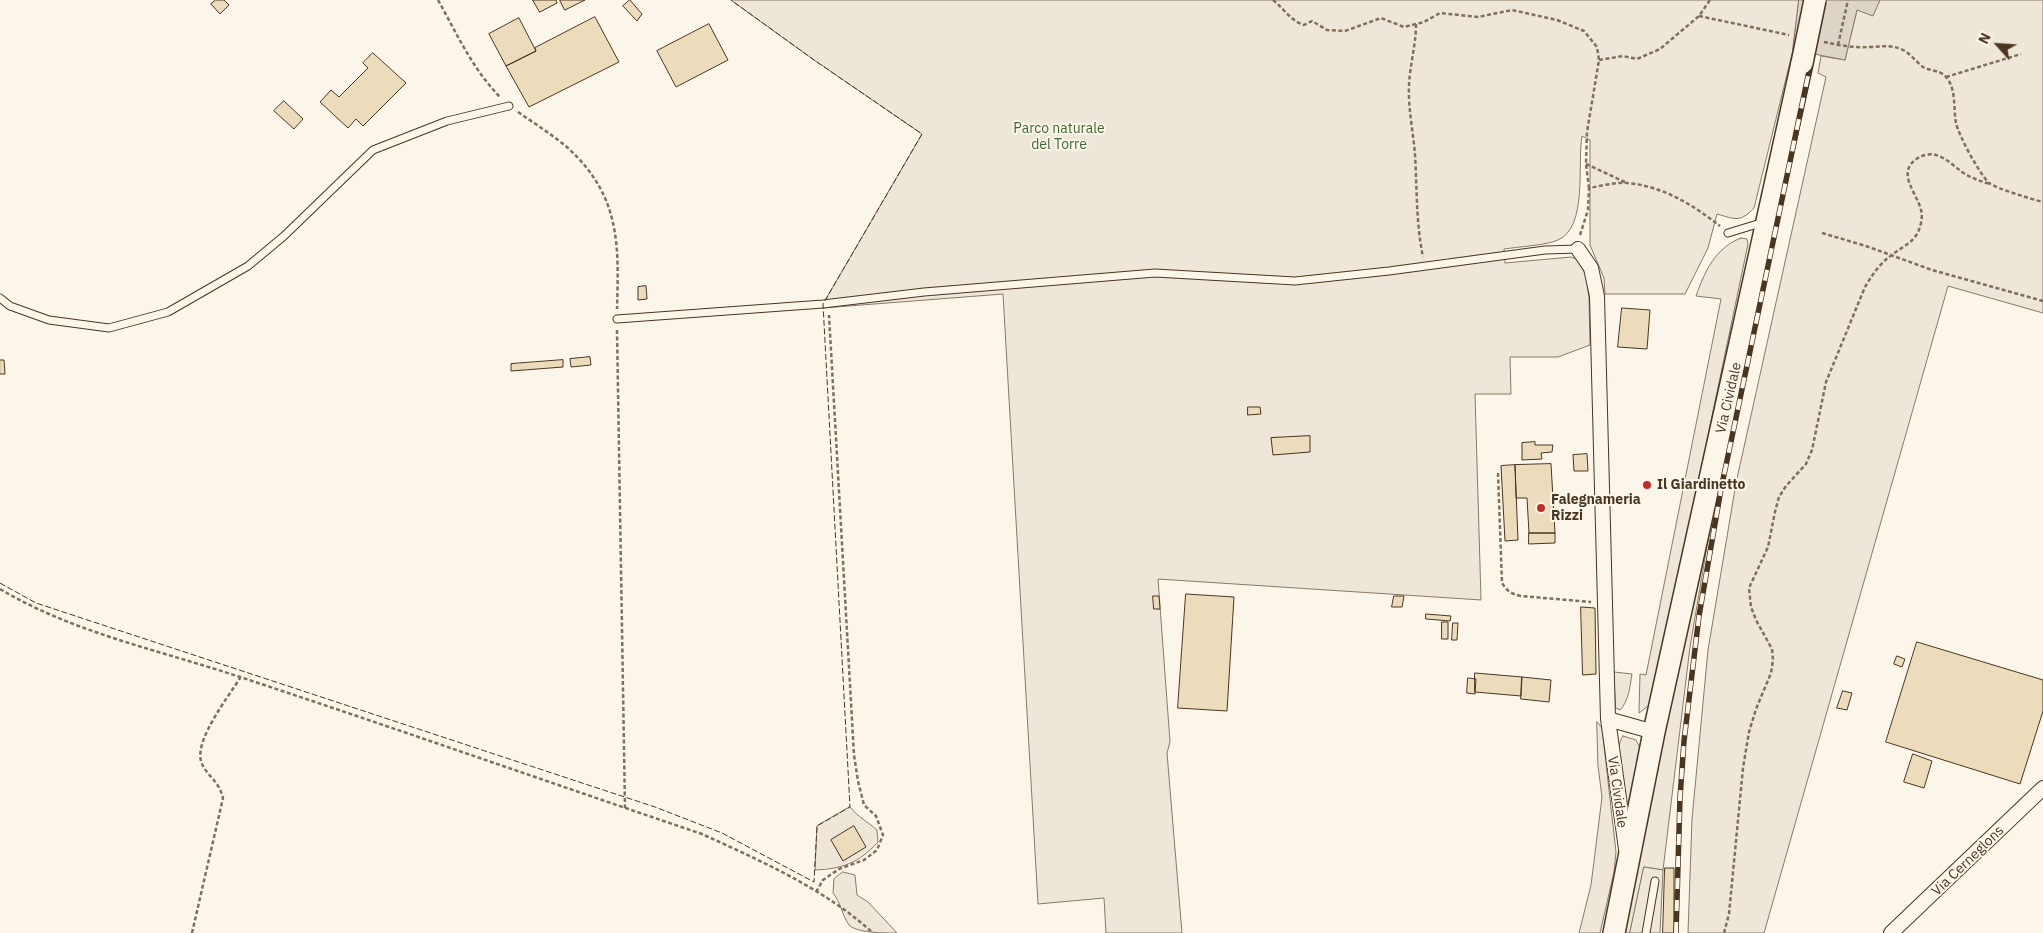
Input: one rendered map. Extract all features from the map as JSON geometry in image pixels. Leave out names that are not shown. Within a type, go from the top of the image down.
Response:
[{"type":"main road","name":"Via Cividale","points":[[1614,933],[1654,732],[1815,0]]},
{"type":"street","name":"Via Cividale","points":[[1578,249],[1591,268],[1597,296],[1605,603],[1605,718],[1628,865]]},
{"type":"street","points":[[1605,718],[1654,732]]},
{"type":"street","name":"Via Cerneglons","points":[[1891,933],[2043,788]]},
{"type":"lane","points":[[0,298],[10,306],[49,320],[109,328],[168,312],[248,266],[284,236],[373,150],[447,121],[509,106]]},
{"type":"lane","points":[[1728,233],[1768,220]]},
{"type":"lane","points":[[617,319],[828,303],[924,292],[1156,273],[1295,281],[1545,250],[1578,249]]},
{"type":"lane","points":[[1646,933],[1655,881]]},
{"type":"path","points":[[438,0],[477,69],[488,84],[509,106],[567,148],[592,173],[606,198],[615,229],[618,267],[617,319],[625,808]]},
{"type":"path","points":[[1273,0],[1295,22],[1304,25],[1312,21],[1327,30],[1345,31],[1381,18],[1404,27],[1440,14],[1478,17],[1512,10],[1557,20],[1584,31],[1597,47],[1599,60],[1587,132],[1588,210],[1579,237],[1578,249]]},
{"type":"path","points":[[1599,60],[1623,56],[1637,59],[1660,50],[1699,16],[1710,0]]},
{"type":"path","points":[[1838,45],[1848,0]]},
{"type":"path","points":[[1699,16],[1789,35]]},
{"type":"path","points":[[1416,24],[1416,45],[1412,59],[1409,86],[1415,155],[1418,230],[1425,266]]},
{"type":"path","points":[[1819,41],[1838,45],[1893,46],[1903,50],[1924,67],[1946,77],[2021,54]]},
{"type":"path","points":[[1946,77],[1954,98],[1956,122],[1959,132],[1980,172],[1990,184]]},
{"type":"path","points":[[1724,933],[1729,914],[1743,768],[1749,732],[1756,709],[1772,673],[1773,660],[1772,649],[1751,607],[1750,588],[1768,547],[1774,512],[1779,497],[1786,486],[1806,464],[1812,450],[1826,382],[1855,307],[1873,273],[1890,256],[1909,243],[1917,233],[1921,222],[1921,210],[1909,185],[1908,172],[1912,163],[1918,157],[1928,154],[1936,155],[1976,180],[2043,202]]},
{"type":"path","points":[[1586,164],[1626,183],[1666,192],[1702,212],[1728,233]]},
{"type":"path","points":[[1589,188],[1626,183]]},
{"type":"path","points":[[1822,233],[1932,270],[2043,302]]},
{"type":"path","points":[[816,892],[823,880],[839,869],[864,860],[877,850],[883,835],[876,816],[864,805],[854,755],[828,303]]},
{"type":"path","points":[[1498,473],[1502,583],[1506,589],[1510,593],[1521,596],[1605,603]]},
{"type":"path","points":[[0,588],[29,606],[91,631],[240,677],[625,808],[718,842],[751,856],[816,892],[853,915],[873,933]]},
{"type":"path","points":[[192,933],[223,798],[218,784],[202,763],[201,748],[208,731],[240,677]]},
{"type":"green space","name":"Parco naturale del Torre","points":[[731,0],[1799,0],[1793,50],[1754,208],[1741,218],[1717,214],[1708,248],[1685,294],[1605,294],[1604,278],[1590,245],[1590,140],[1582,136],[1577,209],[1574,222],[1567,233],[1553,242],[1504,249],[1505,263],[1571,257],[1577,259],[1586,275],[1589,298],[1590,345],[1558,357],[1510,357],[1511,394],[1475,394],[1481,600],[1158,579],[1170,742],[1167,753],[1182,933],[1106,933],[1104,898],[1038,904],[1003,294],[823,308],[823,304],[922,134]]},
{"type":"green space","points":[[1880,0],[2043,0],[2043,313],[1948,286],[1764,933],[1688,933],[1692,819],[1708,650],[1736,483],[1826,77],[1818,73],[1821,56],[1845,60],[1857,10],[1878,4]]},
{"type":"green space","points":[[1741,238],[1747,239],[1748,244],[1652,703],[1639,713],[1640,674],[1646,675],[1721,299],[1696,296],[1712,261],[1724,248]]},
{"type":"green space","points":[[1717,487],[1690,647],[1663,870],[1644,867],[1630,933],[1622,933]]},
{"type":"green space","points":[[1614,672],[1632,674],[1627,698],[1620,710],[1616,708]]},
{"type":"green space","points":[[1597,722],[1602,728],[1616,852],[1614,872],[1600,933],[1579,933],[1591,885],[1602,797],[1598,766]]},
{"type":"green space","points":[[1623,736],[1636,740],[1641,750],[1628,807],[1622,792],[1618,760],[1618,750]]},
{"type":"green space","points":[[850,807],[877,830],[878,842],[864,855],[850,864],[815,870],[817,826]]},
{"type":"green space","points":[[843,872],[855,875],[857,895],[868,902],[897,933],[858,930],[849,925],[833,893],[834,879]]},
{"type":"shaded area","points":[[1799,0],[1880,0],[1873,16],[1857,10],[1845,60],[1793,50]]},
{"type":"shaded area","points":[[1644,867],[1663,870],[1660,933],[1630,933]]},
{"type":"building","points":[[216,0],[224,0],[229,5],[220,14],[211,4]]},
{"type":"building","points":[[533,0],[556,0],[557,3],[540,12]]},
{"type":"building","points":[[560,0],[585,0],[565,10]]},
{"type":"building","points":[[630,0],[642,14],[637,21],[623,6]]},
{"type":"building","points":[[595,17],[619,62],[529,107],[506,66],[536,51],[535,48]]},
{"type":"building","points":[[519,18],[536,51],[506,66],[489,34]]},
{"type":"building","points":[[709,24],[728,60],[676,87],[657,51]]},
{"type":"building","points":[[373,53],[406,83],[363,126],[356,119],[348,128],[320,102],[331,90],[339,97],[368,68],[363,63]]},
{"type":"building","points":[[284,101],[303,119],[294,129],[274,111]]},
{"type":"building","points":[[646,286],[647,299],[638,300],[638,287]]},
{"type":"building","points":[[1622,308],[1650,310],[1647,349],[1618,347]]},
{"type":"building","points":[[590,357],[591,365],[571,367],[570,359]]},
{"type":"building","points":[[0,360],[4,360],[5,374],[0,374]]},
{"type":"building","points":[[563,360],[563,367],[511,371],[511,364]]},
{"type":"building","points":[[1248,407],[1260,407],[1261,414],[1248,415]]},
{"type":"building","points":[[1310,436],[1310,452],[1273,455],[1271,438]]},
{"type":"building","points":[[1535,442],[1535,445],[1553,445],[1552,452],[1541,453],[1542,459],[1522,460],[1522,443]]},
{"type":"building","points":[[1587,454],[1588,471],[1574,471],[1573,455]]},
{"type":"building","name":"Falegnameria Rizzi","points":[[1551,464],[1555,533],[1529,533],[1527,498],[1516,498],[1515,465]]},
{"type":"building","points":[[1515,465],[1518,540],[1505,541],[1501,466]]},
{"type":"building","points":[[1529,533],[1555,533],[1555,543],[1529,544]]},
{"type":"building","points":[[1186,594],[1234,597],[1227,711],[1178,708]]},
{"type":"building","points":[[1153,596],[1159,596],[1160,609],[1154,609]]},
{"type":"building","points":[[1394,596],[1404,596],[1402,607],[1392,607]]},
{"type":"building","points":[[1581,607],[1595,608],[1596,674],[1583,675]]},
{"type":"building","points":[[1426,614],[1451,616],[1450,621],[1426,619]]},
{"type":"building","points":[[1442,622],[1448,622],[1448,639],[1442,639]]},
{"type":"building","points":[[1453,623],[1458,623],[1457,640],[1452,640]]},
{"type":"building","points":[[1917,642],[2043,680],[2043,711],[2020,784],[1886,742]]},
{"type":"building","points":[[1897,656],[1905,659],[1902,667],[1894,664]]},
{"type":"building","points":[[1475,673],[1522,677],[1521,696],[1475,692]]},
{"type":"building","points":[[1522,677],[1551,680],[1549,702],[1521,699]]},
{"type":"building","points":[[1468,678],[1476,679],[1475,694],[1467,693]]},
{"type":"building","points":[[1843,691],[1852,693],[1847,710],[1837,708]]},
{"type":"building","points":[[1913,754],[1932,761],[1924,788],[1904,782]]},
{"type":"building","points":[[854,826],[866,847],[843,861],[831,840]]},
{"type":"building","points":[[1665,868],[1674,868],[1674,933],[1663,933]]},
{"type":"railway","points":[[1676,933],[1680,798],[1684,741],[1699,616],[1721,489],[1824,0]]},
{"type":"fence","points":[[0,583],[36,603],[655,807],[722,833],[814,882],[817,826],[850,807],[823,304],[922,134],[731,0]]},
{"type":"place","name":"Il Giardinetto","points":[[1647,485]]},
{"type":"place","name":"Falegnameria Rizzi","points":[[1541,508]]}]
